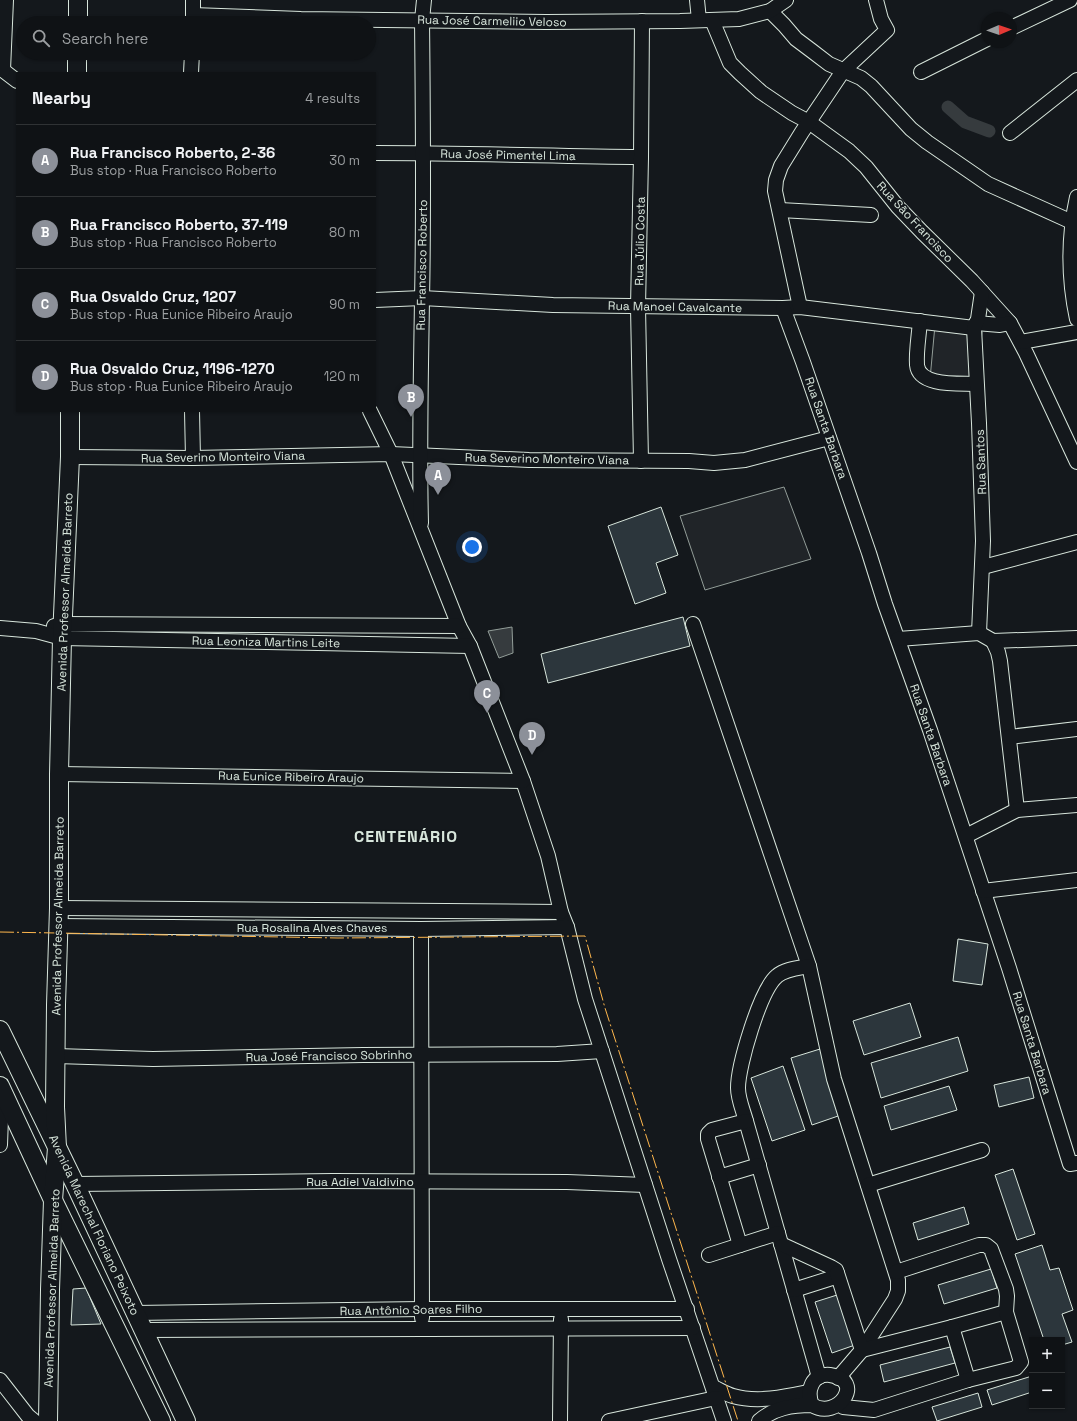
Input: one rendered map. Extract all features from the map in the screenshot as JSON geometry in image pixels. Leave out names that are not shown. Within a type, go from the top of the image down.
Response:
[{"type":"main road","points":[[78,0],[78,16]]},
{"type":"main road","points":[[77,60],[77,72]]},
{"type":"main road","name":"Avenida Professor Almeida Barreto","points":[[48,1421],[50,1290],[53,1200],[57,1148],[55,1107],[62,631],[70,457],[70,412]]},
{"type":"main road","name":"Avenida Marechal Floriano Peixoto","points":[[0,1030],[75,1184],[186,1421]]},
{"type":"main road","name":"Avenida Marechal Floriano Peixoto","points":[[1,1088],[53,1200],[161,1421]]},
{"type":"street","points":[[6,0],[1,69],[16,80]]},
{"type":"street","points":[[193,0],[193,16]]},
{"type":"street","name":"Rua Francisco Roberto","points":[[421,531],[419,455],[423,153],[422,20],[424,0]]},
{"type":"street","name":"Rua São Francisco","points":[[697,0],[705,20],[730,63],[761,92],[792,113],[809,122],[850,151],[866,167],[898,207],[982,292],[1010,323],[1077,462]]},
{"type":"street","name":"Rua José Carmeliio Veloso","points":[[376,20],[546,22],[739,19],[770,11],[786,0]]},
{"type":"street","points":[[800,307],[775,191],[779,173],[781,166],[793,146],[843,71],[887,30],[881,19],[876,0]]},
{"type":"street","points":[[1017,25],[1070,0]]},
{"type":"street","points":[[770,11],[796,39],[829,64],[861,78],[871,86],[911,129],[926,142],[988,184],[1072,222]]},
{"type":"street","name":"Rua Júlio Costa","points":[[640,461],[638,307],[642,21]]},
{"type":"street","points":[[921,72],[981,42]]},
{"type":"street","points":[[191,72],[192,60]]},
{"type":"street","points":[[1010,133],[1077,80]]},
{"type":"street","name":"Rua José Pimentel Lima","points":[[376,153],[641,157]]},
{"type":"street","points":[[1077,196],[1072,222],[1070,279],[1077,319]]},
{"type":"street","points":[[780,210],[871,215]]},
{"type":"street","name":"Rua Santos","points":[[979,633],[983,567],[982,497],[976,384],[975,326],[978,319],[982,292]]},
{"type":"street","name":"Rua Manoel Cavalcante","points":[[376,300],[422,298],[553,305],[638,307],[800,307],[920,322],[975,326],[1010,323]]},
{"type":"street","name":"Rua Santa Barbara","points":[[782,308],[803,362],[966,836],[1073,1164]]},
{"type":"street","points":[[920,322],[917,365],[922,376],[926,379],[943,382],[976,384]]},
{"type":"street","points":[[1020,342],[1077,332]]},
{"type":"street","points":[[192,412],[193,458]]},
{"type":"street","points":[[370,412],[391,454],[459,626],[470,646],[523,781],[548,856],[561,912],[567,927],[585,999],[645,1185],[724,1421]]},
{"type":"street","name":"Rua Severino Monteiro Viana","points":[[70,457],[193,458],[391,454],[529,460],[689,461],[714,463],[745,460],[828,438]]},
{"type":"street","points":[[983,567],[1077,542]]},
{"type":"street","points":[[693,624],[809,966],[832,1073],[896,1272],[898,1286],[895,1299],[862,1350],[838,1378]]},
{"type":"street","name":"Rua Leoniza Martins Leite","points":[[62,631],[459,626]]},
{"type":"street","points":[[0,628],[36,631],[62,631]]},
{"type":"street","name":"Rua Leoniza Martins Leite","points":[[62,631],[470,646]]},
{"type":"street","points":[[898,639],[979,633],[993,641],[1077,638]]},
{"type":"street","points":[[993,641],[1000,661],[1005,712],[1010,737],[1017,810]]},
{"type":"street","points":[[1010,737],[1077,729]]},
{"type":"street","name":"Rua Eunice Ribeiro Araujo","points":[[59,774],[523,781]]},
{"type":"street","points":[[966,836],[1017,810],[1077,805]]},
{"type":"street","points":[[984,891],[1077,880]]},
{"type":"street","name":"Rua Rosalina Alves Chaves","points":[[59,908],[561,912]]},
{"type":"street","name":"Rua Rosalina Alves Chaves","points":[[58,926],[422,929],[567,927]]},
{"type":"street","points":[[422,929],[422,1329]]},
{"type":"street","points":[[809,966],[789,970],[777,976],[766,990],[756,1016],[739,1076],[738,1089],[819,1377]]},
{"type":"street","name":"Rua José Francisco Sobrinho","points":[[56,1056],[153,1059],[355,1055],[557,1054],[602,1052]]},
{"type":"street","points":[[0,1145],[1,1088]]},
{"type":"street","points":[[740,1245],[708,1139],[708,1134],[712,1130],[746,1121]]},
{"type":"street","points":[[868,1185],[982,1150]]},
{"type":"street","points":[[720,1177],[759,1165]]},
{"type":"street","name":"Rua Adiel Valdivino","points":[[75,1184],[207,1182],[567,1182],[645,1185]]},
{"type":"street","points":[[709,1255],[740,1245],[780,1239],[836,1270],[862,1350]]},
{"type":"street","points":[[844,1407],[874,1410],[968,1380],[1016,1368],[1019,1365],[1020,1358],[1006,1312],[1006,1289],[991,1249],[986,1245],[979,1245],[896,1272]]},
{"type":"street","points":[[794,1290],[835,1277],[837,1273]]},
{"type":"street","name":"Rua Antônio Soares Filho","points":[[136,1314],[422,1309],[686,1309]]},
{"type":"street","points":[[560,1421],[561,1309]]},
{"type":"street","points":[[862,1350],[1006,1312]]},
{"type":"street","points":[[952,1327],[968,1380]]},
{"type":"street","name":"Rua Antônio Soares Filho","points":[[144,1330],[693,1328]]},
{"type":"street","points":[[832,1375],[842,1381],[847,1390],[846,1401],[844,1407],[839,1411],[827,1414],[816,1410],[810,1399],[810,1386],[819,1377],[832,1375]]},
{"type":"street","points":[[0,1380],[28,1416],[34,1421]]},
{"type":"street","points":[[609,1421],[714,1393],[746,1399],[810,1399]]},
{"type":"street","points":[[759,1421],[778,1409],[810,1399]]},
{"type":"shaded area","points":[[935,325],[982,332],[977,382],[930,379]]},
{"type":"shaded area","points":[[784,487],[811,559],[705,590],[680,516]]},
{"type":"shaded area","points":[[512,627],[513,653],[499,658],[488,631]]},
{"type":"building","points":[[661,507],[678,555],[656,563],[666,593],[635,604],[608,526]]},
{"type":"building","points":[[683,617],[690,646],[548,683],[541,654]]},
{"type":"building","points":[[958,939],[988,944],[982,985],[953,981]]},
{"type":"building","points":[[910,1003],[921,1037],[864,1055],[853,1021]]},
{"type":"building","points":[[958,1037],[968,1071],[881,1098],[871,1063]]},
{"type":"building","points":[[820,1049],[841,1115],[812,1125],[791,1058]]},
{"type":"building","points":[[783,1066],[805,1130],[772,1141],[751,1078]]},
{"type":"building","points":[[1029,1077],[1034,1098],[999,1107],[994,1085]]},
{"type":"building","points":[[949,1086],[957,1110],[891,1130],[884,1106]]},
{"type":"building","points":[[1013,1169],[1035,1234],[1017,1240],[995,1175]]},
{"type":"building","points":[[964,1207],[969,1224],[918,1240],[913,1223]]},
{"type":"building","points":[[1042,1245],[1050,1270],[1059,1268],[1073,1310],[1062,1314],[1072,1342],[1065,1344],[1065,1337],[1043,1337],[1015,1254]]},
{"type":"building","points":[[991,1269],[997,1288],[944,1304],[938,1285]]},
{"type":"building","points":[[86,1288],[101,1324],[71,1325],[73,1289]]},
{"type":"building","points":[[837,1295],[855,1345],[832,1353],[815,1302]]},
{"type":"building","points":[[950,1347],[955,1363],[884,1382],[880,1365]]},
{"type":"building","points":[[1029,1377],[1029,1393],[992,1405],[987,1390]]},
{"type":"building","points":[[978,1393],[982,1407],[937,1421],[932,1407]]},
{"type":"waterway","points":[[948,107],[965,122],[989,131]]},
{"type":"power","points":[[0,932],[338,938],[585,936],[605,1008],[738,1421]]},
{"type":"place","name":"Rua Francisco Roberto, 37-119","points":[[411,417]]},
{"type":"place","name":"Rua Francisco Roberto, 2-36","points":[[438,495]]},
{"type":"place","name":"Rua Osvaldo Cruz, 1207","points":[[487,713]]},
{"type":"place","name":"Rua Osvaldo Cruz, 1196-1270","points":[[532,755]]},
{"type":"district","name":"CENTENÁRIO","points":[[406,836]]}]
